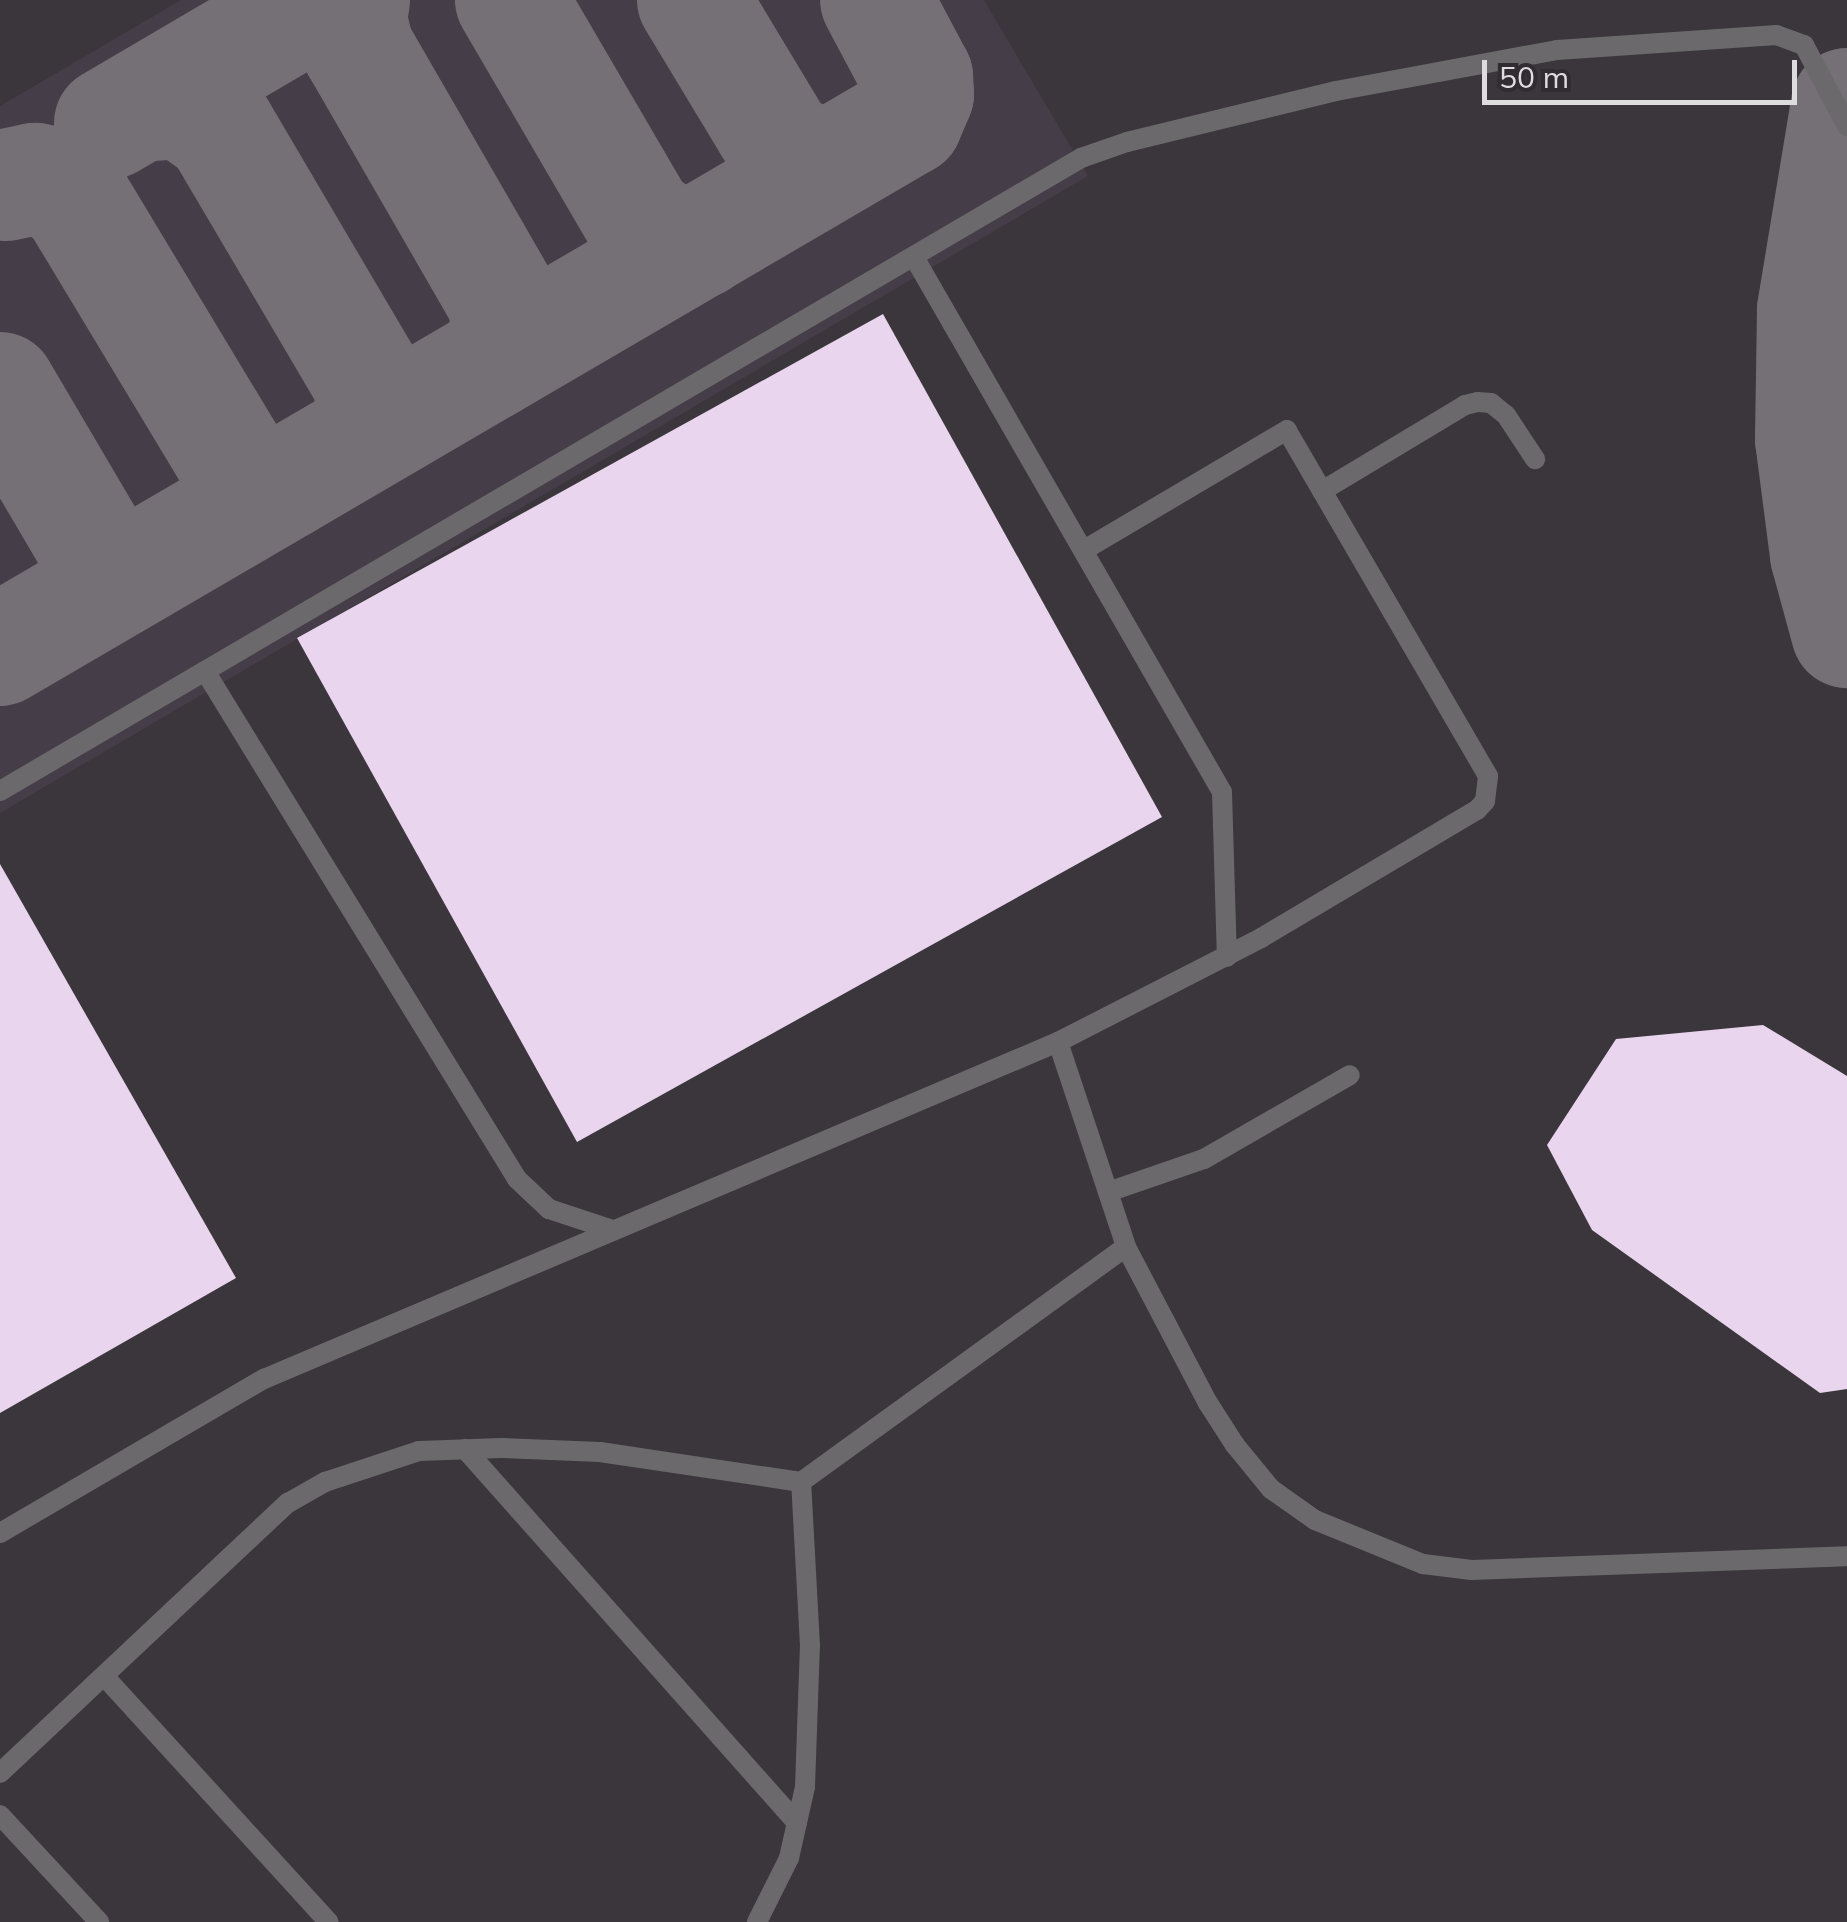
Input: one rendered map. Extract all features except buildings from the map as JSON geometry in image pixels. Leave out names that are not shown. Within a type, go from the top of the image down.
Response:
[{"type":"lane","points":[[0,791],[1080,158],[1127,142],[1336,91],[1558,50],[1776,35],[1804,45],[1847,126]]},
{"type":"lane","points":[[914,257],[1222,792],[1227,957]]},
{"type":"lane","points":[[1322,491],[1464,405],[1478,402],[1491,403],[1506,415],[1534,459]]},
{"type":"lane","points":[[0,1533],[232,1395],[1058,1042],[1227,957],[1477,810],[1488,791],[1488,776],[1479,756],[1287,430],[1084,550]]},
{"type":"lane","points":[[205,671],[517,1180],[550,1209],[613,1230]]},
{"type":"lane","points":[[1058,1042],[1126,1247],[1235,1446],[1271,1488],[1315,1520],[1422,1564],[1472,1570],[1847,1556]]},
{"type":"lane","points":[[1108,1192],[1204,1159],[1350,1075]]},
{"type":"lane","points":[[0,1774],[288,1504],[324,1482],[419,1451],[465,1450],[600,1452],[802,1482],[1126,1247]]},
{"type":"lane","points":[[465,1450],[797,1822]]},
{"type":"lane","points":[[757,1922],[789,1858],[805,1786],[810,1646],[802,1482]]},
{"type":"lane","points":[[104,1676],[329,1922]]},
{"type":"lane","points":[[0,1815],[99,1922]]},
{"type":"shaded area","points":[[181,0],[984,0],[1088,176],[0,813],[0,106]]},
{"type":"taxiway","points":[[110,123],[320,0]]},
{"type":"taxiway","points":[[354,0],[351,19],[358,49],[504,302],[507,333],[491,363]]},
{"type":"taxiway","points":[[511,0],[640,221],[668,240],[699,242]]},
{"type":"taxiway","points":[[693,0],[780,144],[807,160],[836,161]]},
{"type":"taxiway","points":[[0,650],[907,120],[918,94],[917,77],[876,0]]},
{"type":"taxiway","points":[[140,106],[183,103],[220,129],[370,384],[371,412],[360,439]]},
{"type":"taxiway","points":[[1847,104],[1813,310],[1811,439],[1826,555],[1847,632]]},
{"type":"taxiway","points":[[6,185],[35,179],[50,182],[75,199],[234,463],[258,481],[286,483]]},
{"type":"taxiway","points":[[0,388],[92,544],[95,574],[81,602]]}]
